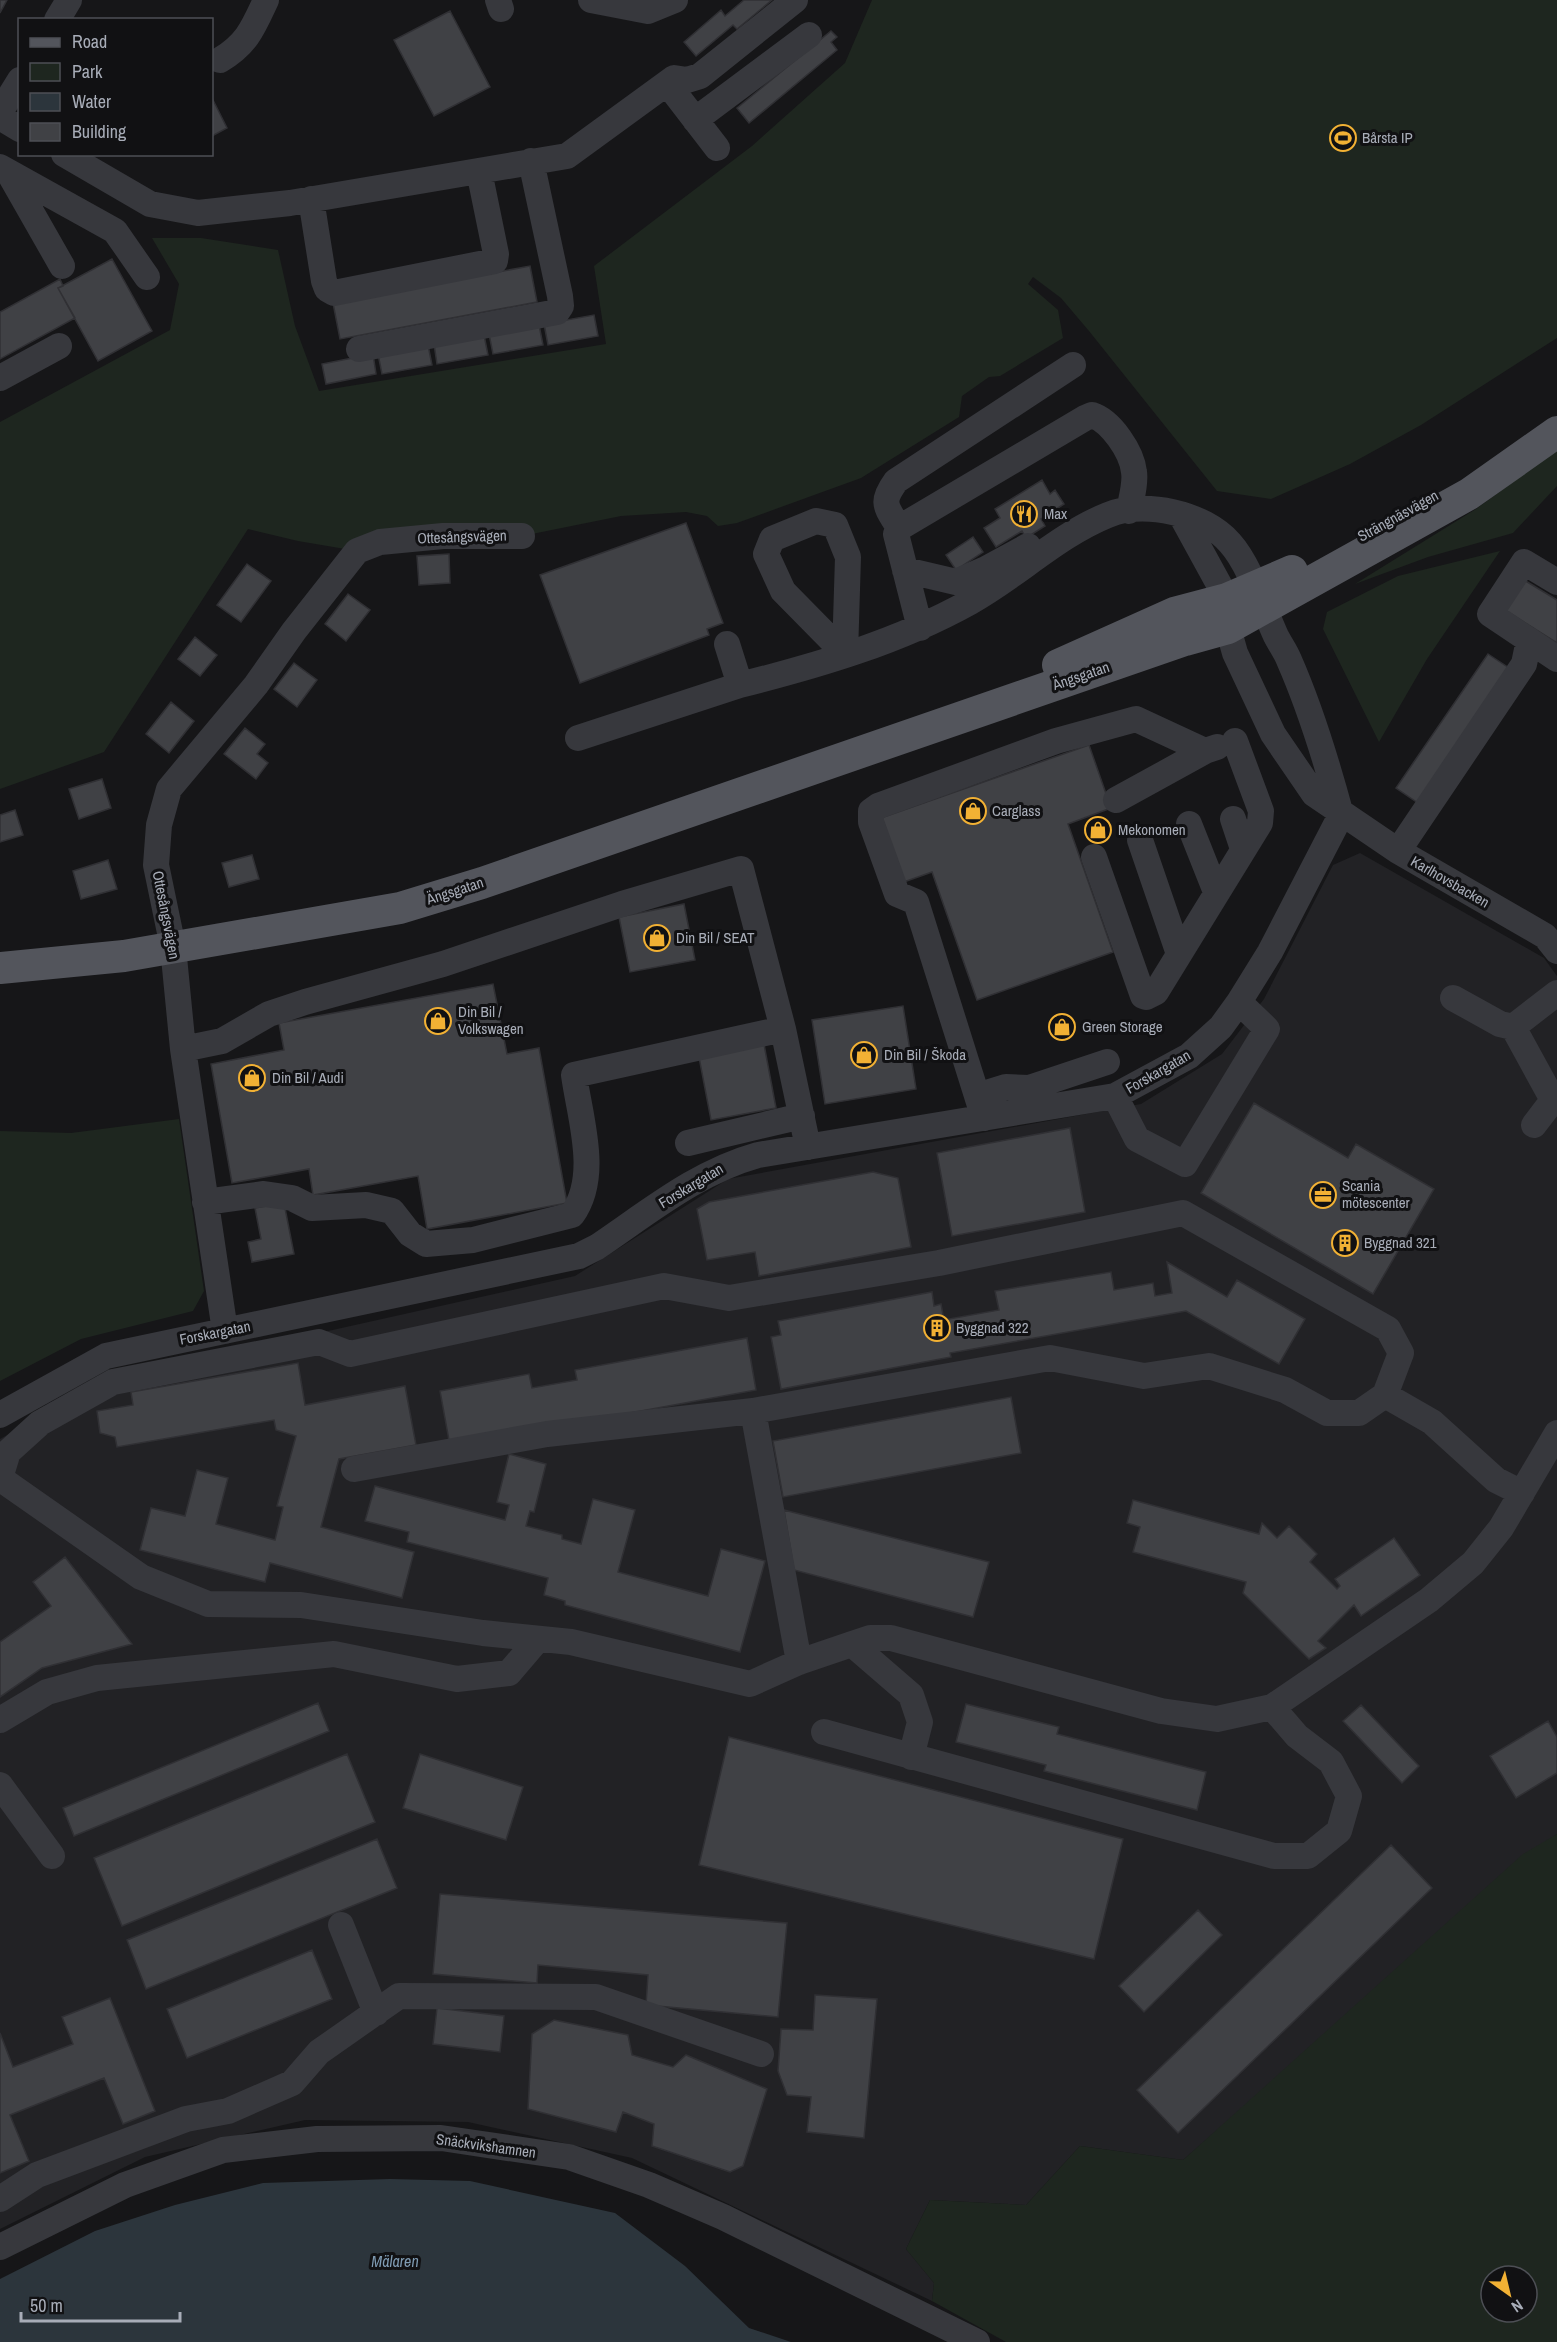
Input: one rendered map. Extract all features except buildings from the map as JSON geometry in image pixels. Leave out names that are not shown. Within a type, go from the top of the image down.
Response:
[{"type":"main road","name":"Strängnäsvägen","points":[[1261,597],[1322,558],[1452,486],[1557,411]]},
{"type":"main road","name":"Strängnäsvägen","points":[[1227,614],[1469,494],[1557,432]]},
{"type":"main road","name":"Ängsgatan","points":[[0,968],[123,956],[400,908],[1185,640],[1227,614]]},
{"type":"street","points":[[58,18],[69,0]]},
{"type":"street","points":[[220,60],[237,50],[251,32],[266,0]]},
{"type":"street","points":[[591,0],[648,11],[675,0]]},
{"type":"street","points":[[67,156],[150,204],[198,213],[311,200],[573,153],[674,78],[687,80],[700,76],[795,0]]},
{"type":"street","points":[[695,120],[809,35]]},
{"type":"street","points":[[0,112],[18,83]]},
{"type":"street","points":[[667,83],[717,148]]},
{"type":"street","points":[[0,117],[18,128]]},
{"type":"street","points":[[359,349],[557,312],[561,306],[560,296],[531,161]]},
{"type":"street","points":[[5,170],[62,266]]},
{"type":"street","points":[[5,170],[115,231],[147,277]]},
{"type":"street","points":[[311,200],[324,281],[327,289],[334,293],[495,261],[496,254],[478,171]]},
{"type":"street","points":[[0,378],[59,346]]},
{"type":"street","points":[[899,528],[886,506],[885,496],[896,481],[1073,365]]},
{"type":"street","points":[[578,738],[740,685],[807,668],[920,628],[971,601],[1070,536],[1109,515],[1131,498],[1134,472],[1127,454],[1108,423],[1092,415],[907,521],[899,528],[896,534],[920,628]]},
{"type":"street","points":[[1131,498],[1143,508],[1181,515],[1208,526],[1230,543],[1261,597],[1310,713],[1341,815]]},
{"type":"street","points":[[906,570],[956,582],[1131,498]]},
{"type":"street","points":[[1181,515],[1227,614],[1235,654],[1273,734],[1314,794],[1341,815]]},
{"type":"street","points":[[816,521],[835,525],[848,558],[845,654],[783,591],[766,554],[772,539],[816,521]]},
{"type":"street","name":"Ottesångsvägen","points":[[225,1331],[183,1049],[173,947],[156,865],[159,825],[169,789],[256,685],[294,631],[357,551],[380,542],[443,536],[522,536]]},
{"type":"street","points":[[1557,582],[1524,562],[1490,614],[1557,659]]},
{"type":"street","points":[[1398,851],[1524,664],[1529,640]]},
{"type":"street","points":[[727,644],[740,685]]},
{"type":"street","points":[[1116,800],[1205,751],[1235,741],[1273,734],[1310,713]]},
{"type":"street","points":[[1107,1062],[1029,1088],[1006,1087],[980,1107],[916,902],[897,894],[871,822],[871,811],[878,806],[938,782],[1056,741],[1136,719],[1205,751]]},
{"type":"street","points":[[1094,857],[1143,996],[1146,998],[1156,992],[1260,823],[1261,812],[1235,741]]},
{"type":"street","name":"Karlhovsbacken","points":[[1341,815],[1398,851],[1545,936],[1557,951]]},
{"type":"street","name":"Forskargatan","points":[[0,1415],[106,1356],[579,1256],[597,1247],[702,1176],[727,1164],[758,1155],[808,1147],[980,1107],[1115,1096],[1189,1056],[1221,1027],[1270,952],[1341,815]]},
{"type":"street","points":[[1233,819],[1243,849]]},
{"type":"street","points":[[1190,824],[1216,892]]},
{"type":"street","points":[[1140,840],[1179,954]]},
{"type":"street","points":[[183,1049],[222,1041],[269,1014],[305,1002],[443,964],[622,904],[741,869],[783,1029],[808,1147]]},
{"type":"street","points":[[1513,1027],[1557,993]]},
{"type":"street","points":[[1453,998],[1500,1024],[1513,1027],[1553,1100],[1534,1125]]},
{"type":"street","points":[[1115,1096],[1137,1139],[1185,1164],[1267,1029],[1239,1002]]},
{"type":"street","points":[[205,1202],[264,1194],[292,1198],[312,1208],[366,1205],[392,1211],[410,1234],[426,1244],[474,1239],[572,1215],[581,1202],[587,1173],[574,1075],[783,1029]]},
{"type":"street","points":[[688,1143],[802,1116]]},
{"type":"street","points":[[354,1469],[547,1434],[753,1411],[1050,1358],[1144,1377],[1209,1366],[1285,1390],[1327,1413],[1359,1413],[1385,1395],[1401,1353],[1388,1329],[1183,1213],[939,1263],[729,1298],[664,1286],[350,1354],[320,1342],[113,1382],[40,1423],[8,1452],[1,1478],[141,1577],[208,1604],[301,1605],[483,1634],[572,1642],[750,1684],[799,1662],[870,1638],[891,1638],[1161,1711],[1217,1719],[1272,1707],[1438,1593],[1473,1563],[1501,1528],[1557,1433]]},
{"type":"street","points":[[1385,1395],[1432,1422],[1496,1480],[1522,1493]]},
{"type":"street","points":[[753,1411],[799,1662]]},
{"type":"street","points":[[0,1720],[47,1692],[97,1678],[322,1655],[334,1654],[457,1679],[508,1673],[538,1639]]},
{"type":"street","points":[[852,1644],[910,1695],[920,1722],[911,1757]]},
{"type":"street","points":[[824,1732],[1274,1857],[1308,1856],[1339,1831],[1349,1796],[1331,1762],[1297,1736],[1272,1707]]},
{"type":"street","points":[[0,1785],[52,1856]]},
{"type":"street","points":[[341,1925],[376,2013]]},
{"type":"street","points":[[0,2199],[37,2175],[186,2119],[228,2111],[292,2083],[320,2052],[399,1996],[596,1997],[761,2054]]},
{"type":"street","name":"Snäckvikshamnen","points":[[0,2247],[124,2185],[223,2150],[317,2139],[441,2138],[569,2157],[649,2185],[977,2342]]},
{"type":"shaded area","points":[[1360,853],[1544,958],[1557,976],[1557,1834],[1183,2160],[1080,2146],[1026,2205],[930,2200],[906,2249],[934,2283],[932,2301],[632,2158],[468,2122],[305,2120],[145,2157],[0,2229],[0,1439],[67,1402],[229,1353],[575,1276],[728,1179],[1141,1104],[1222,1054],[1264,999],[1333,865]]},
{"type":"green space","points":[[872,0],[1557,0],[1557,338],[1421,425],[1350,464],[1271,499],[1217,491],[1061,298],[1033,277],[1028,284],[1058,310],[1063,338],[1000,376],[989,377],[962,396],[959,417],[861,478],[737,523],[718,526],[707,516],[686,512],[621,516],[522,536],[357,551],[298,541],[248,529],[104,752],[0,789],[0,422],[170,330],[179,284],[152,238],[201,238],[278,250],[295,326],[319,391],[606,344],[594,266],[752,146],[845,63]]},
{"type":"green space","points":[[1557,450],[1557,486],[1513,533],[1428,557],[1355,584],[1476,509]]},
{"type":"green space","points":[[1500,551],[1427,659],[1379,742],[1323,629],[1327,612],[1398,576]]},
{"type":"green space","points":[[179,1119],[204,1291],[193,1311],[81,1339],[0,1381],[0,1131],[71,1133]]},
{"type":"green space","points":[[1557,1834],[1557,2342],[1006,2342],[932,2301],[934,2283],[906,2249],[930,2200],[1026,2205],[1080,2146],[1183,2160],[1523,1854]]},
{"type":"water","name":"Mälaren","points":[[390,2179],[470,2181],[615,2213],[685,2266],[749,2328],[791,2342],[0,2342],[0,2279],[95,2231],[175,2205],[263,2183]]},
{"type":"place","name":"Bårsta IP","points":[[1343,138]]},
{"type":"place","name":"Max","points":[[1024,514]]},
{"type":"place","name":"Carglass","points":[[973,811]]},
{"type":"place","name":"Mekonomen","points":[[1098,830]]},
{"type":"place","name":"Din Bil / SEAT","points":[[657,938]]},
{"type":"place","name":"Din Bil / Volkswagen","points":[[438,1021]]},
{"type":"place","name":"Green Storage","points":[[1062,1027]]},
{"type":"place","name":"Din Bil / Škoda","points":[[864,1055]]},
{"type":"place","name":"Din Bil / Audi","points":[[252,1078]]},
{"type":"place","name":"Scania mötescenter","points":[[1323,1195]]},
{"type":"place","name":"Byggnad 321","points":[[1345,1243]]},
{"type":"place","name":"Byggnad 322","points":[[937,1328]]}]
